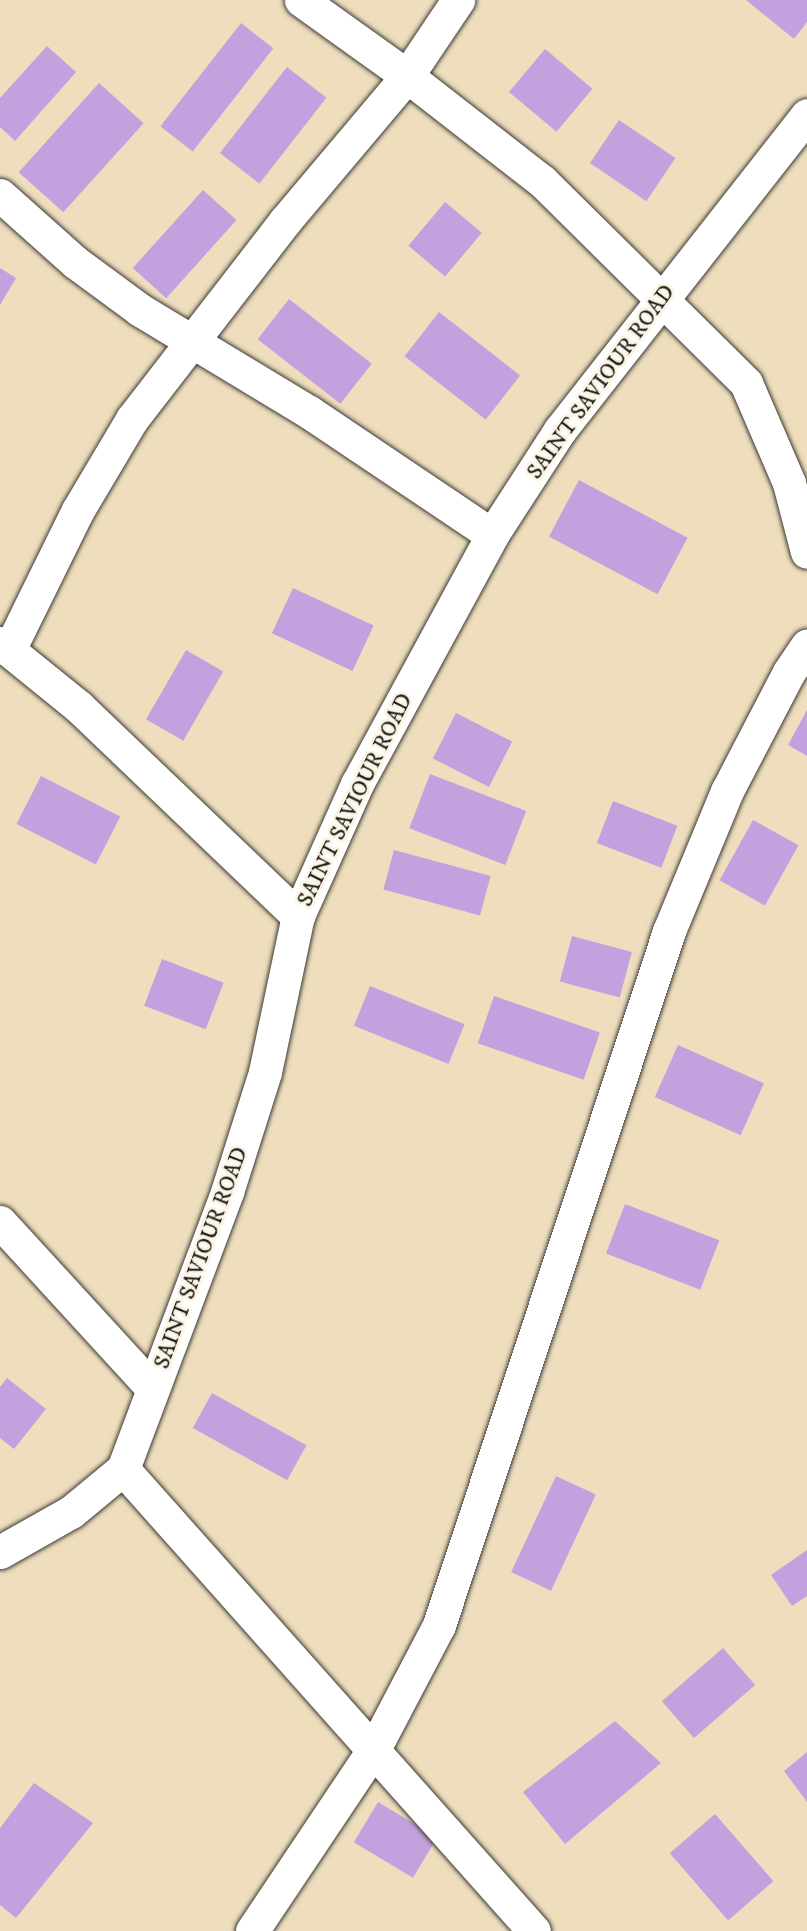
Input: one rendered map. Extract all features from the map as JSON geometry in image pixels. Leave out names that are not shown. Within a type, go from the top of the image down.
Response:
[{"type":"street","points":[[301,0],[407,76],[542,182],[746,383],[789,483],[807,552]]},
{"type":"street","points":[[298,916],[79,707],[4,646],[78,510],[132,419],[190,340],[407,76],[458,0]]},
{"type":"street","name":"SAINT SAVIOUR ROAD","points":[[0,1552],[71,1512],[123,1469],[227,1192],[265,1072],[298,916],[357,784],[492,535],[560,430],[807,115]]},
{"type":"street","points":[[0,195],[75,262],[140,310],[309,412],[492,535]]},
{"type":"street","points":[[252,1931],[374,1749],[439,1625],[669,932],[727,791],[789,672],[807,645]]},
{"type":"street","points":[[0,1222],[153,1389]]},
{"type":"street","points":[[123,1469],[534,1931]]},
{"type":"building","points":[[746,0],[807,0],[807,22],[794,39]]},
{"type":"building","points":[[241,23],[273,48],[193,151],[160,126]]},
{"type":"building","points":[[47,46],[76,72],[15,141],[0,127],[0,98]]},
{"type":"building","points":[[545,49],[592,89],[556,132],[509,92]]},
{"type":"building","points":[[287,67],[326,98],[259,184],[220,153]]},
{"type":"building","points":[[99,83],[144,123],[63,212],[19,172]]},
{"type":"building","points":[[619,120],[675,158],[646,201],[590,163]]},
{"type":"building","points":[[203,190],[236,220],[166,298],[133,268]]},
{"type":"building","points":[[445,202],[482,233],[445,277],[408,246]]},
{"type":"building","points":[[0,268],[16,278],[0,305]]},
{"type":"building","points":[[289,299],[372,364],[340,404],[258,339]]},
{"type":"building","points":[[439,312],[520,375],[486,420],[405,356]]},
{"type":"building","points":[[579,480],[688,538],[658,594],[549,537]]},
{"type":"building","points":[[293,588],[374,626],[353,671],[272,633]]},
{"type":"building","points":[[186,650],[223,672],[183,741],[146,719]]},
{"type":"building","points":[[807,710],[807,756],[788,745]]},
{"type":"building","points":[[456,713],[512,742],[489,787],[433,758]]},
{"type":"building","points":[[430,774],[526,811],[505,865],[409,828]]},
{"type":"building","points":[[41,776],[120,816],[96,865],[16,824]]},
{"type":"building","points":[[613,801],[677,826],[661,868],[597,843]]},
{"type":"building","points":[[753,820],[798,845],[765,906],[720,880]]},
{"type":"building","points":[[394,850],[491,876],[480,915],[383,890]]},
{"type":"building","points":[[572,936],[632,952],[620,997],[560,981]]},
{"type":"building","points":[[162,959],[224,983],[206,1029],[144,1006]]},
{"type":"building","points":[[370,986],[465,1024],[448,1064],[354,1026]]},
{"type":"building","points":[[494,996],[600,1032],[584,1080],[478,1043]]},
{"type":"building","points":[[678,1045],[764,1083],[741,1135],[655,1097]]},
{"type":"building","points":[[625,1204],[719,1240],[700,1290],[606,1253]]},
{"type":"building","points":[[7,1378],[46,1409],[14,1449],[0,1438],[0,1387]]},
{"type":"building","points":[[212,1393],[306,1445],[287,1480],[193,1428]]},
{"type":"building","points":[[556,1476],[596,1495],[551,1591],[511,1572]]},
{"type":"building","points":[[807,1550],[807,1596],[792,1606],[771,1575]]},
{"type":"building","points":[[723,1648],[755,1685],[694,1738],[662,1701]]},
{"type":"building","points":[[615,1721],[661,1763],[565,1844],[523,1792]]},
{"type":"building","points":[[807,1752],[807,1802],[784,1771]]},
{"type":"building","points":[[34,1783],[93,1823],[16,1918],[0,1905],[0,1828]]},
{"type":"building","points":[[378,1802],[437,1838],[413,1878],[354,1842]]},
{"type":"building","points":[[715,1814],[773,1881],[728,1921],[670,1853]]}]
